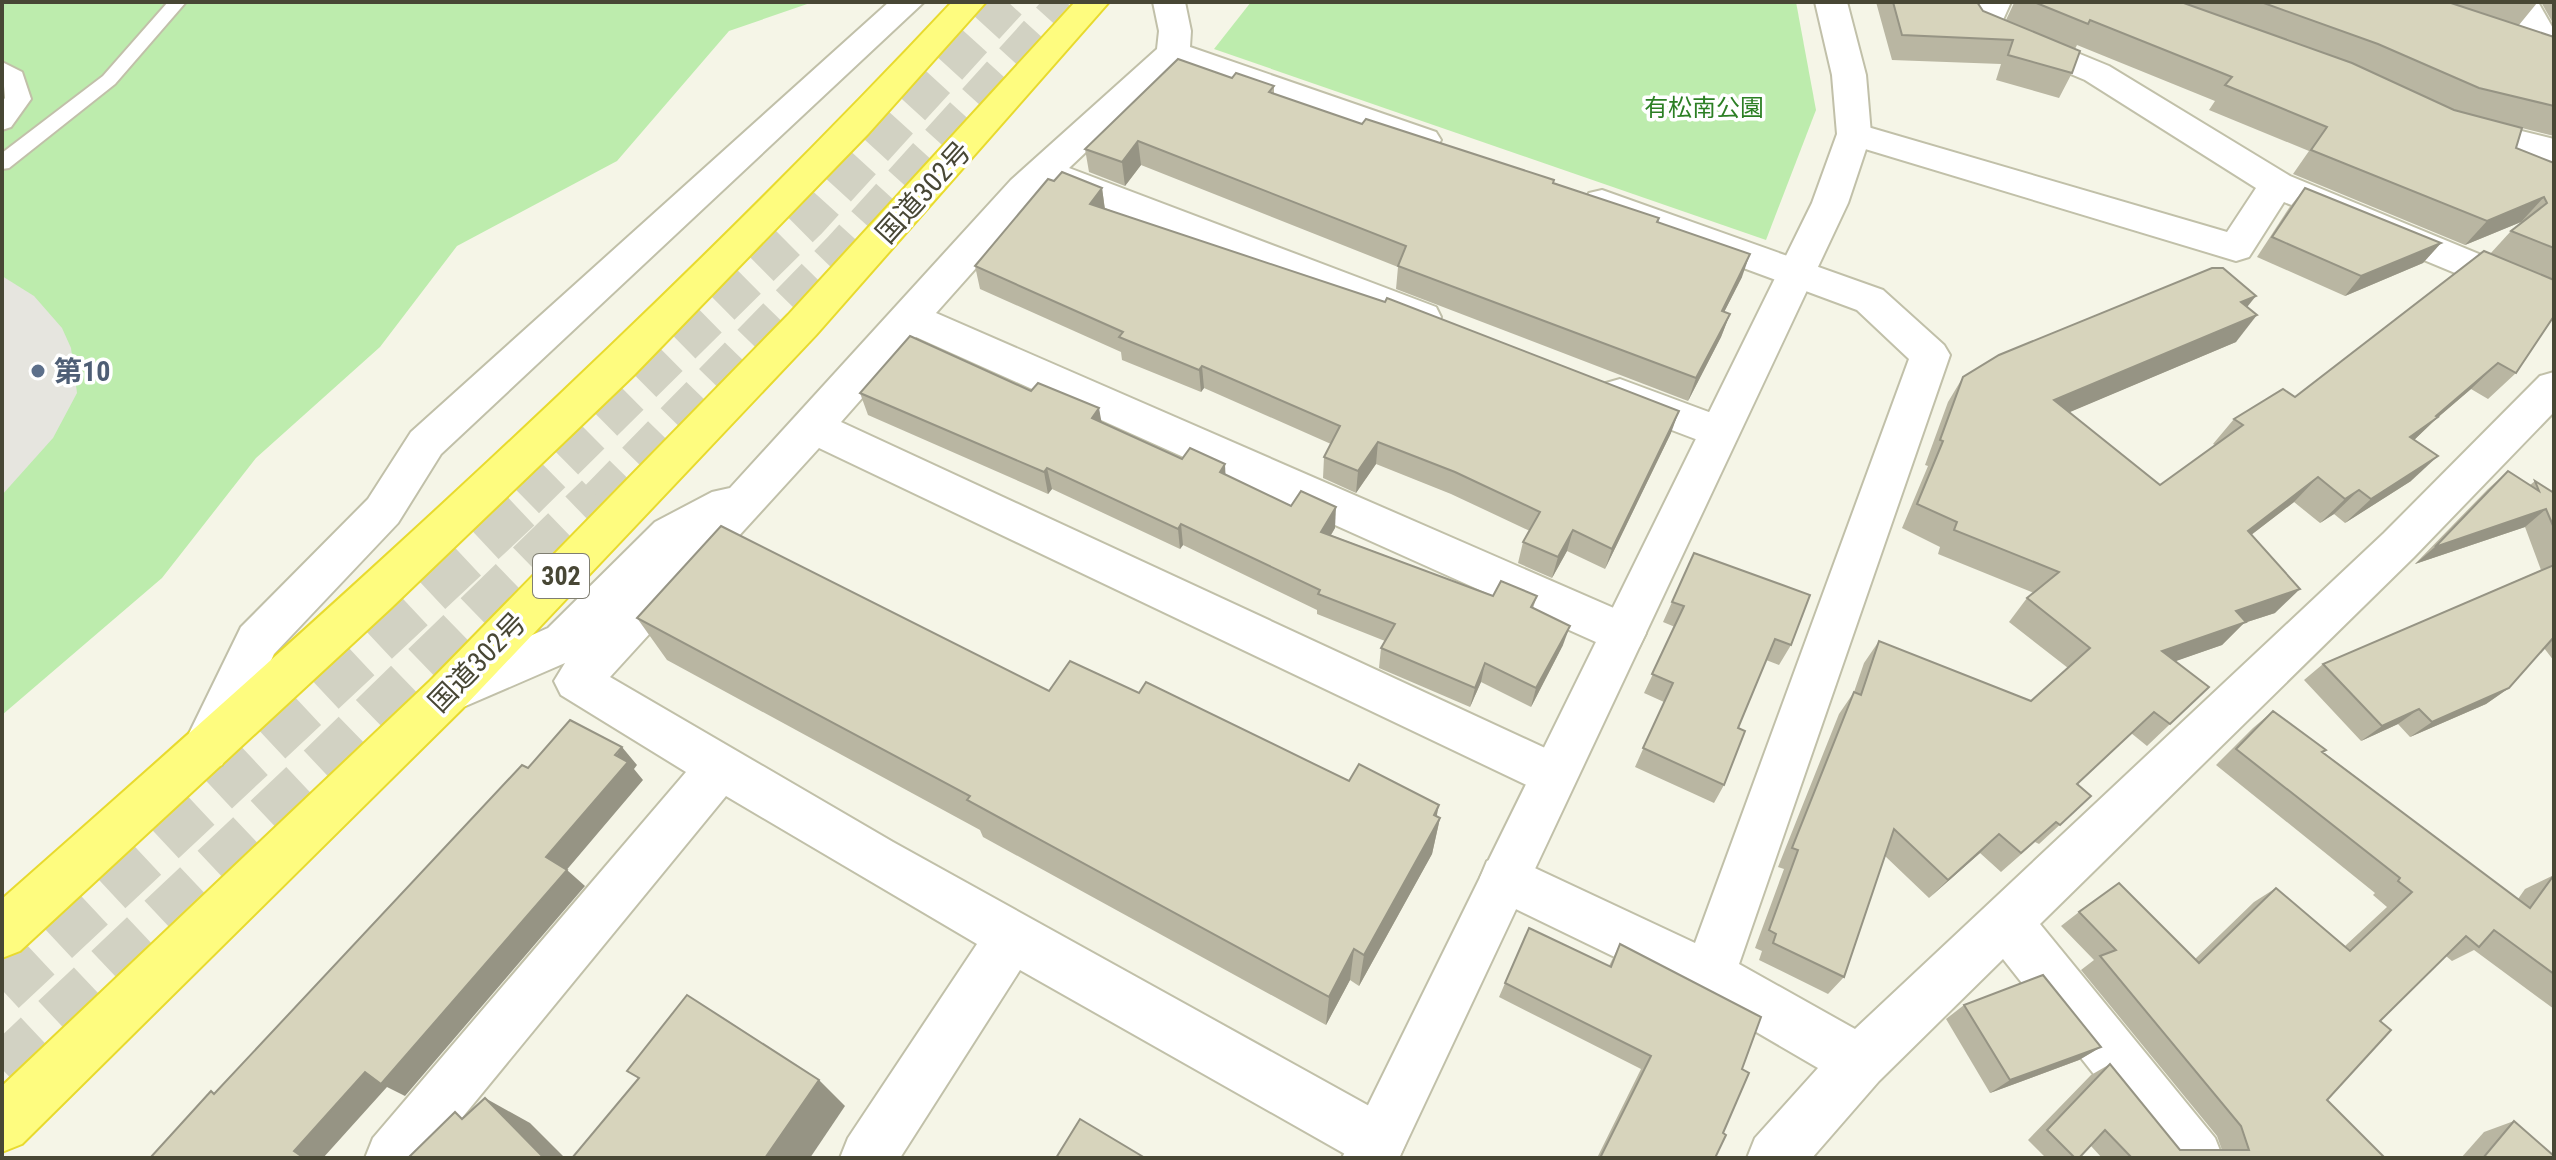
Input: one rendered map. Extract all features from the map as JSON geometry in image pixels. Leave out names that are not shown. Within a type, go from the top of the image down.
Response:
[{"type":"highway","points":[[2,933],[584,401],[764,225],[970,2]]},
{"type":"highway","name":"国道302号","points":[[2,1124],[447,694],[802,325],[1093,2]]},
{"type":"street","points":[[205,750],[257,641],[383,511],[426,443],[908,2]]},
{"type":"street","points":[[1169,2],[1175,31],[1173,52],[1024,189],[813,427],[577,681],[720,768],[1374,1150],[1830,203],[1854,134],[1849,75],[1831,2]]},
{"type":"street","points":[[1995,2],[1984,26],[2097,73],[2277,185],[2554,300]]},
{"type":"street","points":[[2522,2],[2553,56]]},
{"type":"street","points":[[2509,39],[2553,56]]},
{"type":"street","points":[[1173,52],[1458,152]]},
{"type":"street","points":[[2,70],[13,78],[18,99],[2,121]]},
{"type":"street","points":[[2433,117],[2447,124],[2554,151]]},
{"type":"street","points":[[1854,134],[2236,248],[2277,185]]},
{"type":"street","points":[[1043,171],[1455,330]]},
{"type":"street","points":[[1576,193],[1870,300],[1930,355],[1709,976]]},
{"type":"street","points":[[910,318],[1623,633]]},
{"type":"street","points":[[1587,381],[1719,432]]},
{"type":"street","points":[[1775,1158],[1860,1062],[2399,545],[2554,387]]},
{"type":"street","points":[[813,427],[1554,775]]},
{"type":"street","points":[[447,694],[564,642],[670,534],[754,490]]},
{"type":"street","points":[[393,1158],[720,768]]},
{"type":"street","points":[[1505,878],[1709,976],[1860,1062]]},
{"type":"street","points":[[2005,921],[2195,1158]]},
{"type":"street","points":[[868,1158],[1011,938]]},
{"type":"lane","points":[[2,163],[109,80],[177,2]]},
{"type":"green space","points":[[2,2],[813,2],[729,31],[617,161],[457,246],[380,347],[256,458],[162,578],[2,715]]},
{"type":"green space","name":"有松南公園","points":[[1251,2],[1796,2],[1816,110],[1766,240],[1214,49]]},
{"type":"shaded area","name":"第10","points":[[2,276],[34,296],[62,328],[71,348],[77,393],[53,438],[2,495]]},
{"type":"building","points":[[1893,2],[1977,2],[1983,11],[2080,51],[2072,73],[2008,55],[2013,40],[1902,35]]},
{"type":"building","points":[[2034,2],[2181,2],[2352,63],[2454,110],[2522,128],[2516,148],[2554,163],[2554,248],[2511,231],[2547,203],[2544,197],[2487,221],[2311,150],[2327,127],[2225,85],[2232,77],[2090,20],[2088,24]]},
{"type":"building","points":[[2261,2],[2448,2],[2554,37],[2554,106],[2479,88],[2378,44]]},
{"type":"building","points":[[1178,59],[1232,78],[1236,73],[1274,86],[1269,92],[1362,124],[1366,119],[1554,180],[1553,183],[1659,218],[1657,222],[1750,254],[1722,311],[1730,314],[1696,378],[1398,266],[1406,246],[1138,141],[1122,162],[1085,149]]},
{"type":"building","points":[[1062,172],[1102,188],[1090,204],[1385,302],[1387,298],[1679,411],[1612,549],[1573,530],[1558,557],[1523,542],[1540,512],[1455,472],[1378,442],[1358,471],[1324,457],[1340,426],[1202,366],[1199,370],[1119,337],[1123,332],[975,266],[1048,179],[1054,181]]},
{"type":"building","points":[[2305,188],[2441,243],[2361,276],[2272,237]]},
{"type":"building","points":[[2484,251],[2554,280],[2554,316],[2516,373],[2498,363],[2438,417],[2410,437],[2438,456],[2371,499],[2359,490],[2345,499],[2318,477],[2248,531],[2300,589],[2236,611],[2246,622],[2162,651],[2209,687],[2170,724],[2154,712],[2077,784],[2091,796],[2060,825],[2056,822],[2021,853],[1999,834],[1948,880],[1894,829],[1844,977],[1773,943],[1776,934],[1769,930],[1798,850],[1792,848],[1854,692],[1861,695],[1879,641],[2031,701],[2090,648],[2027,598],[2059,572],[1954,530],[1957,522],[1917,504],[1943,441],[1940,440],[1963,377],[1999,355],[2212,268],[2223,268],[2256,296],[2241,302],[2257,315],[2054,400],[2160,485],[2243,425],[2234,419],[2283,389],[2295,397]]},
{"type":"building","points":[[910,336],[1031,391],[1038,383],[1099,408],[1092,418],[1182,459],[1190,448],[1225,464],[1220,472],[1291,506],[1301,491],[1336,507],[1321,532],[1493,596],[1501,581],[1537,596],[1531,607],[1570,626],[1536,688],[1485,663],[1475,688],[1381,648],[1395,624],[1318,594],[1320,590],[1181,524],[1178,529],[1047,468],[1044,472],[860,393]]},
{"type":"building","points":[[2508,471],[2539,491],[2535,481],[2554,493],[2554,528],[2546,509],[2435,547]]},
{"type":"building","points":[[721,526],[1049,691],[1070,661],[1139,693],[1146,682],[1349,781],[1359,764],[1439,805],[1434,815],[1440,818],[1364,955],[1354,949],[1329,997],[967,800],[970,796],[637,618]]},
{"type":"building","points":[[1694,553],[1810,595],[1791,645],[1775,639],[1738,728],[1745,731],[1724,785],[1643,748],[1673,683],[1652,674],[1684,606],[1672,602]]},
{"type":"building","points":[[2554,565],[2554,637],[2509,688],[2432,722],[2419,709],[2382,726],[2323,664]]},
{"type":"building","points":[[2273,711],[2326,750],[2322,752],[2530,908],[2554,875],[2554,974],[2494,930],[2479,947],[2466,936],[2380,1021],[2391,1030],[2327,1100],[2385,1158],[2132,1158],[2105,1130],[2079,1158],[2075,1158],[2047,1130],[2110,1064],[2180,1150],[2249,1150],[2241,1126],[2100,956],[2116,950],[2079,912],[2119,883],[2199,963],[2276,888],[2350,951],[2412,892],[2398,881],[2400,878],[2236,749]]},
{"type":"building","points":[[570,720],[622,747],[615,755],[628,762],[546,857],[567,870],[381,1084],[365,1072],[294,1151],[304,1158],[150,1158],[211,1091],[214,1094],[522,765],[528,768]]},
{"type":"building","points":[[1529,928],[1611,967],[1620,944],[1761,1017],[1742,1069],[1749,1073],[1715,1158],[1600,1158],[1651,1056],[1505,983]]},
{"type":"building","points":[[2043,975],[2101,1047],[2010,1080],[1964,1005]]},
{"type":"building","points":[[687,995],[819,1080],[765,1158],[572,1158],[639,1078],[627,1071]]},
{"type":"building","points":[[485,1098],[544,1158],[408,1158],[455,1112],[462,1119]]},
{"type":"building","points":[[1080,1119],[1145,1158],[1056,1158]]},
{"type":"building","points":[[2514,1121],[2554,1156],[2554,1158],[2483,1158]]},
{"type":"tunnel","points":[[526,500],[809,220],[1008,2]]},
{"type":"tunnel","points":[[598,499],[842,249],[1066,2]]},
{"type":"tunnel","points":[[2,990],[528,498]]},
{"type":"tunnel","points":[[2,1069],[322,767],[598,499]]},
{"type":"place","name":"第10","points":[[38,371]]}]
